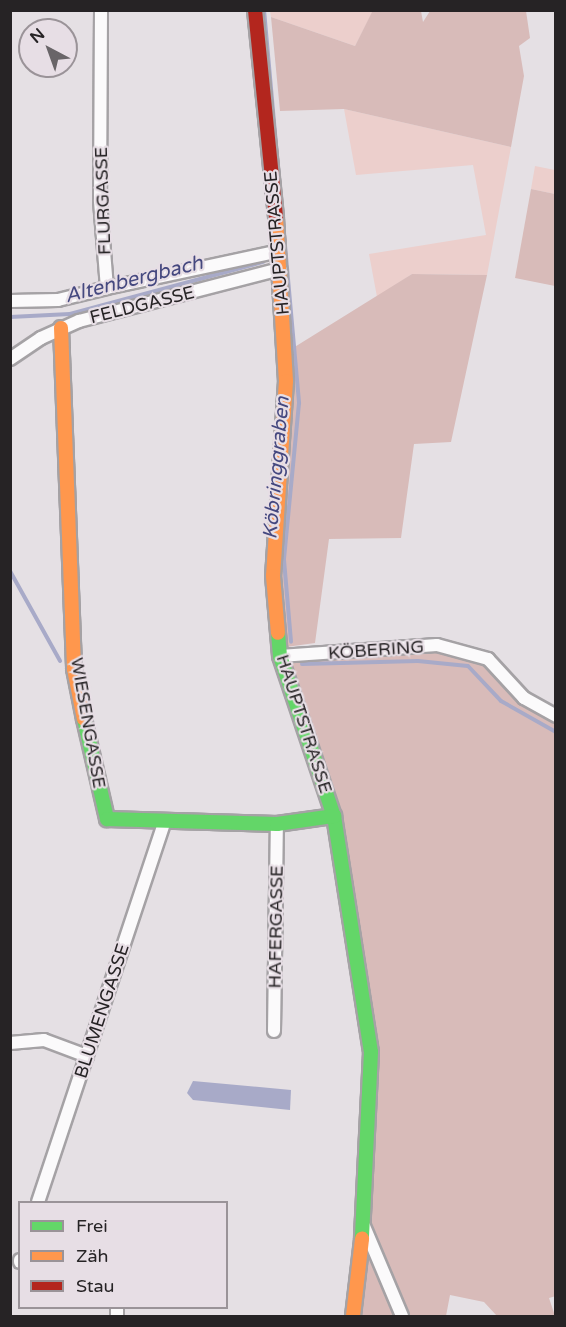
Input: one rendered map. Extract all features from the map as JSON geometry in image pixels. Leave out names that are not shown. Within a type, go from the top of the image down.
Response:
[{"type":"main road","name":"HAUPTSTRASSE","points":[[255,10],[279,251],[286,381],[273,576],[280,656],[334,816],[371,1052],[364,1222],[352,1317]]},
{"type":"main road","name":"WIESENGASSE","points":[[61,328],[74,669],[103,813],[107,819],[277,824],[334,816]]},
{"type":"street","name":"FLURGASSE","points":[[101,10],[100,201],[107,288]]},
{"type":"street","points":[[10,301],[58,300],[279,251]]},
{"type":"street","name":"FELDGASSE","points":[[10,359],[61,328],[280,269]]},
{"type":"street","name":"KÖBERING","points":[[280,656],[437,645],[488,659],[524,698],[555,716]]},
{"type":"street","name":"BLUMENGASSE","points":[[39,1201],[165,821]]},
{"type":"street","name":"HAFERGASSE","points":[[274,1031],[277,824]]},
{"type":"street","points":[[10,1043],[44,1040],[87,1056]]},
{"type":"street","points":[[364,1222],[402,1317]]},
{"type":"shaded area","points":[[373,10],[421,11],[423,22],[430,11],[526,11],[530,38],[519,46],[524,76],[511,147],[344,109],[280,111],[271,17],[355,46]]},
{"type":"shaded area","points":[[270,11],[373,11],[355,46],[271,17]]},
{"type":"shaded area","points":[[344,109],[511,147],[487,275],[412,274],[377,297],[369,254],[486,235],[473,165],[356,175]]},
{"type":"shaded area","points":[[535,166],[555,170],[555,194],[531,189]]},
{"type":"shaded area","points":[[531,189],[555,194],[555,286],[515,278]]},
{"type":"shaded area","points":[[412,274],[487,275],[451,442],[414,444],[401,538],[329,539],[315,643],[286,647],[280,549],[293,348]]},
{"type":"shaded area","points":[[443,651],[487,663],[528,708],[555,723],[556,1296],[549,1298],[555,1316],[497,1316],[484,1302],[450,1295],[446,1316],[407,1316],[368,1223],[378,1048],[338,816],[287,659]]},
{"type":"shaded area","points":[[367,1238],[398,1316],[359,1316]]},
{"type":"water","points":[[193,1081],[291,1090],[290,1110],[193,1100],[187,1093]]},
{"type":"waterway","name":"Köbringgraben","points":[[264,10],[299,403],[284,560],[291,642]]},
{"type":"waterway","name":"Altenbergbach","points":[[10,317],[70,314],[263,262]]},
{"type":"waterway","points":[[10,571],[60,661]]},
{"type":"waterway","name":"Köbringgraben","points":[[302,664],[418,661],[468,666],[501,701],[556,732]]},
{"type":"traffic: fast","points":[[278,633],[280,656],[334,816],[371,1052],[362,1239]]},
{"type":"traffic: fast","points":[[84,719],[107,819],[277,824],[334,816]]},
{"type":"traffic: slow","points":[[276,218],[286,381],[273,576],[278,633]]},
{"type":"traffic: slow","points":[[61,328],[74,669],[84,719]]},
{"type":"traffic: slow","points":[[353,1316],[362,1239]]},
{"type":"traffic: jam","points":[[255,10],[276,218]]}]
